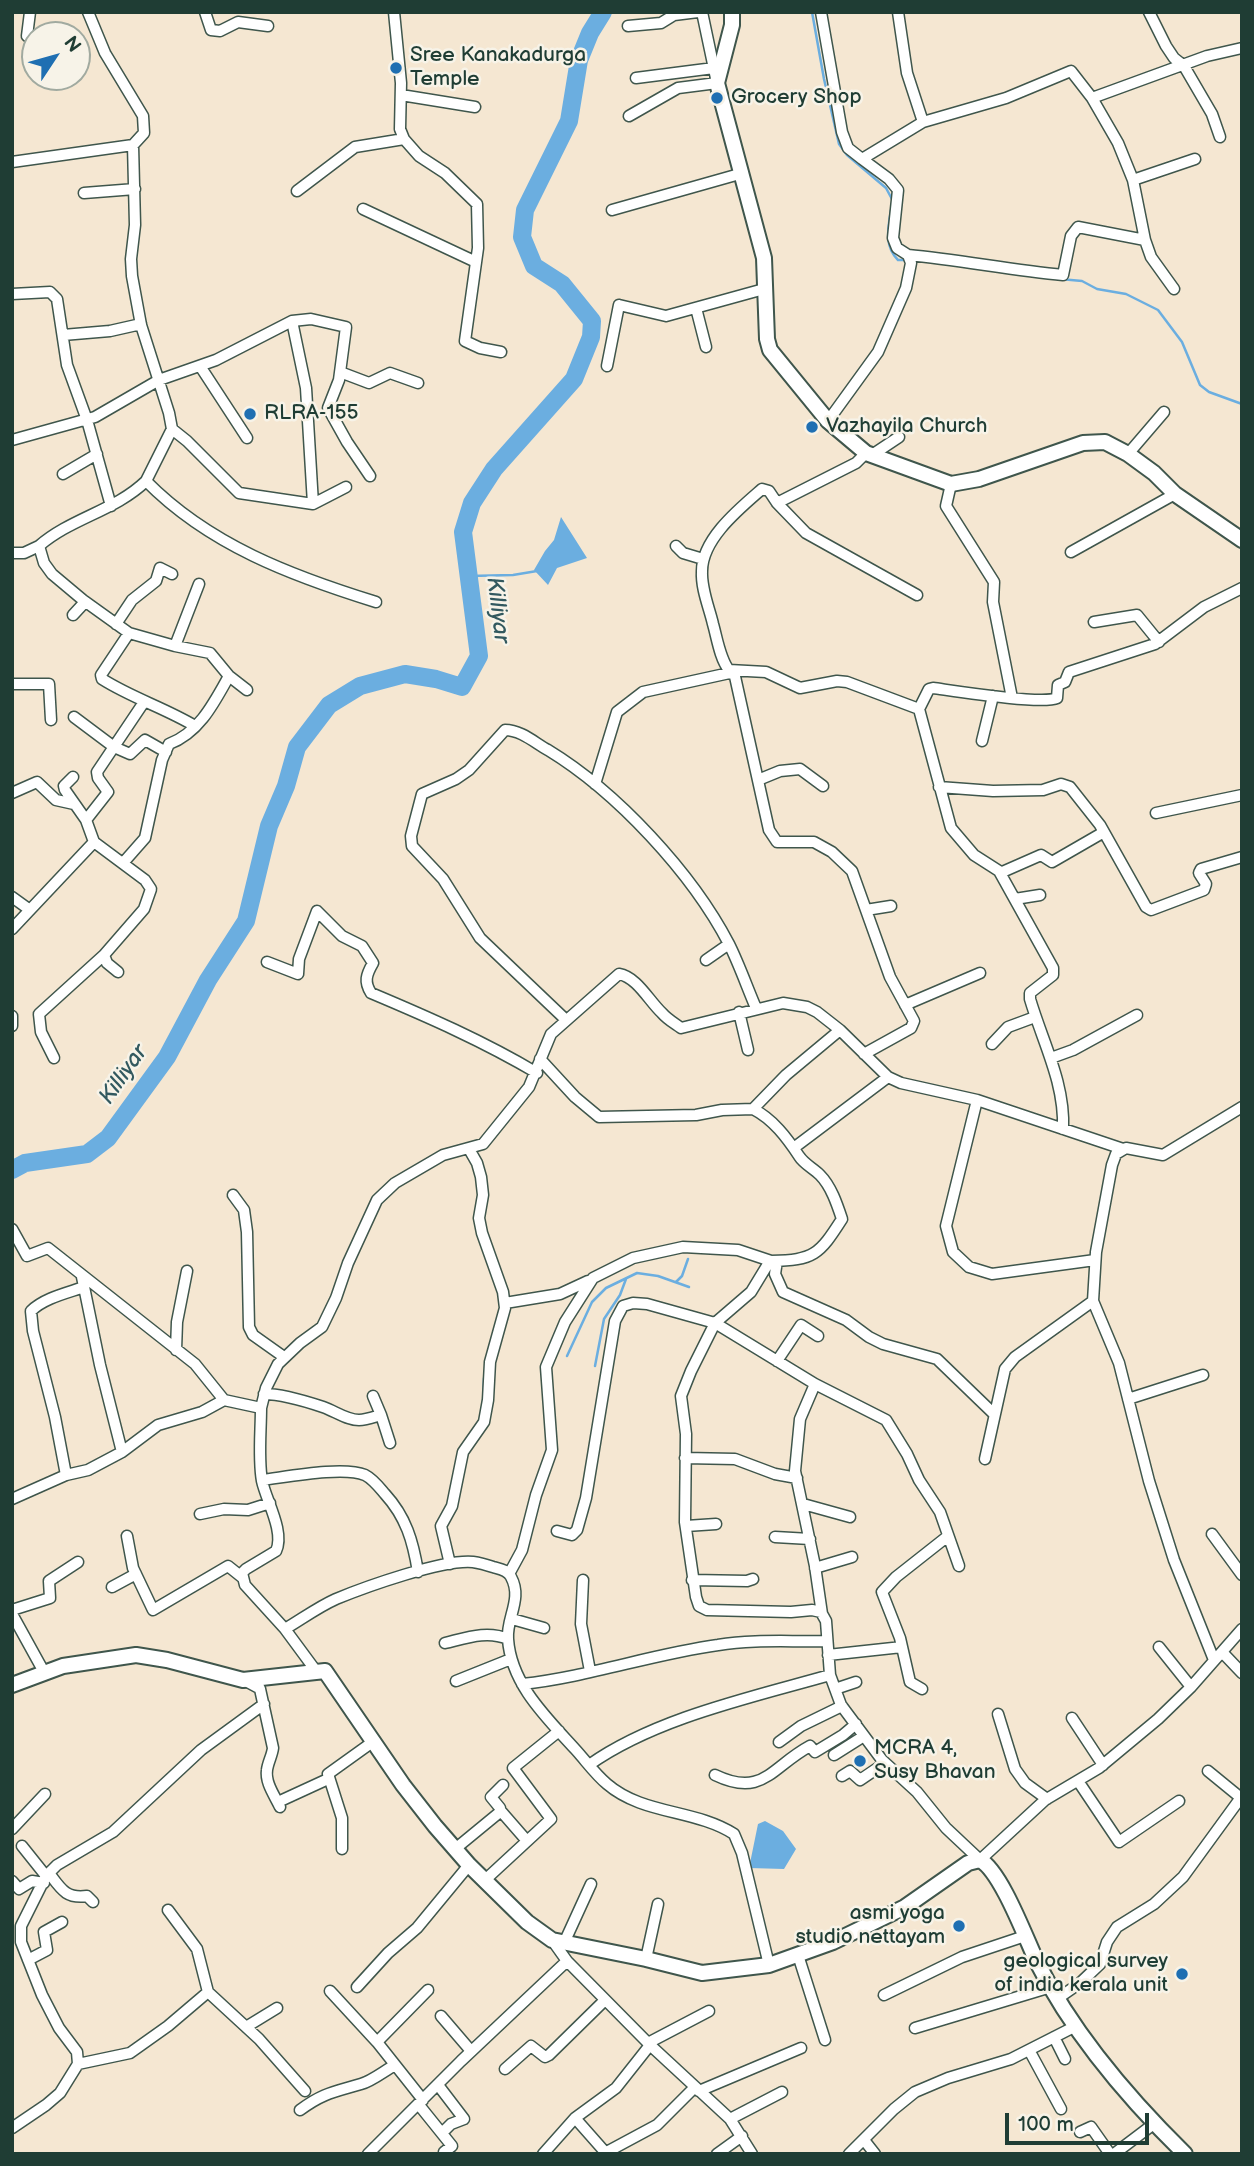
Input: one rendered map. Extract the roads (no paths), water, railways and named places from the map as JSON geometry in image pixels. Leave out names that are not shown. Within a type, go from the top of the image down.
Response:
[{"type":"street","points":[[12,162],[133,145],[144,133],[143,116],[105,53],[88,12]]},
{"type":"street","points":[[205,12],[211,30],[220,31],[238,22],[268,26]]},
{"type":"street","points":[[394,12],[401,95],[400,129],[404,139],[418,156],[445,173],[477,204],[478,248],[465,341],[480,348],[501,352]]},
{"type":"street","points":[[628,26],[700,12],[720,99],[743,173],[764,258],[769,350],[828,421],[869,454],[951,484],[979,479],[1083,443],[1105,442],[1128,454],[1154,473],[1175,494],[1242,540]]},
{"type":"street","points":[[717,83],[732,25],[732,12]]},
{"type":"street","points":[[821,12],[842,132],[848,148],[889,179],[898,190],[893,238],[897,248],[909,259],[1063,275],[1071,236],[1078,227],[1145,240]]},
{"type":"street","points":[[898,12],[908,74],[923,122]]},
{"type":"street","points":[[1149,12],[1174,58],[1184,66],[1212,114],[1220,137]]},
{"type":"street","points":[[1092,99],[1207,56],[1242,48]]},
{"type":"street","points":[[636,78],[714,68]]},
{"type":"street","points":[[862,159],[923,122],[1006,98],[1071,71],[1092,99],[1118,143],[1133,180],[1145,240],[1152,257],[1174,289]]},
{"type":"street","points":[[629,116],[678,88],[717,83]]},
{"type":"street","points":[[401,95],[475,107]]},
{"type":"street","points":[[297,191],[355,147],[404,139]]},
{"type":"street","points":[[133,145],[135,225],[131,259],[141,324],[172,429],[239,493],[313,504],[346,487]]},
{"type":"street","points":[[1133,180],[1195,159]]},
{"type":"street","points":[[612,210],[743,173]]},
{"type":"street","points":[[84,193],[135,189]]},
{"type":"street","points":[[363,209],[476,262]]},
{"type":"street","points":[[828,421],[878,352],[906,288],[909,259]]},
{"type":"street","points":[[607,366],[619,305],[666,316],[764,289]]},
{"type":"street","points":[[12,293],[54,293],[57,299],[67,365],[87,420],[111,506]]},
{"type":"street","points":[[696,308],[706,347]]},
{"type":"street","points":[[12,440],[87,420],[159,380],[216,360],[292,321],[311,319],[346,327],[340,372],[328,408],[370,476]]},
{"type":"street","points":[[292,321],[306,388],[313,504]]},
{"type":"street","points":[[63,335],[110,331],[141,324]]},
{"type":"street","points":[[200,366],[247,438]]},
{"type":"street","points":[[340,372],[369,383],[390,373],[418,383]]},
{"type":"street","points":[[1128,454],[1164,412]]},
{"type":"street","points":[[12,553],[24,553],[39,546],[55,532],[111,506],[146,481],[172,429]]},
{"type":"street","points":[[777,503],[856,463],[899,437]]},
{"type":"street","points":[[63,474],[97,454]]},
{"type":"street","points":[[146,481],[170,506],[230,545],[310,582],[376,602]]},
{"type":"street","points":[[951,484],[946,506],[994,582],[993,602],[1012,698]]},
{"type":"street","points":[[864,1054],[913,1026],[914,1021],[890,976],[852,871],[832,852],[814,842],[777,842],[769,830],[734,671],[726,666],[703,586],[703,559],[715,537],[762,489],[769,491],[806,533],[917,595]]},
{"type":"street","points":[[1071,552],[1175,494]]},
{"type":"street","points":[[39,546],[44,563],[52,574],[116,624],[130,633],[210,653],[229,676],[247,690]]},
{"type":"street","points":[[676,546],[683,553],[703,559]]},
{"type":"street","points":[[116,624],[132,600],[156,581],[160,568],[172,574]]},
{"type":"street","points":[[175,646],[199,584]]},
{"type":"street","points":[[1063,1129],[1064,1107],[1060,1087],[1035,1017],[1030,993],[1053,975],[1053,968],[1000,873],[974,855],[954,833],[947,819],[919,709],[930,688],[1054,700],[1057,686],[1065,682],[1069,672],[1159,642],[1204,607],[1242,588]]},
{"type":"street","points":[[73,615],[85,601]]},
{"type":"street","points":[[1094,622],[1137,615],[1159,642]]},
{"type":"street","points":[[130,633],[101,675],[106,681],[144,702],[175,714],[195,726]]},
{"type":"street","points":[[595,784],[617,712],[643,692],[734,671],[761,671],[800,688],[836,681],[846,682],[919,709]]},
{"type":"street","points":[[123,863],[145,838],[169,744],[183,739],[211,709],[229,676]]},
{"type":"street","points":[[12,684],[49,684],[51,720]]},
{"type":"street","points":[[982,741],[993,696]]},
{"type":"street","points":[[86,821],[108,792],[97,772],[144,702]]},
{"type":"street","points":[[74,717],[114,747],[130,754],[145,740],[166,752]]},
{"type":"street","points":[[565,1019],[480,938],[443,879],[415,851],[411,836],[422,794],[456,779],[469,770],[505,730],[516,731],[569,763],[631,817],[693,886],[729,944],[756,1008]]},
{"type":"street","points":[[758,780],[780,771],[800,769],[823,786]]},
{"type":"street","points":[[54,1058],[41,1032],[39,1014],[104,955],[144,909],[151,891],[145,880],[94,842],[86,821],[64,786],[73,777]]},
{"type":"street","points":[[12,793],[37,782],[55,800],[74,804]]},
{"type":"street","points":[[939,787],[993,791],[1043,790],[1065,784],[1080,799],[1104,832],[1150,910],[1204,890],[1206,884],[1199,873],[1200,869],[1242,857]]},
{"type":"street","points":[[1156,813],[1242,795]]},
{"type":"street","points":[[1000,873],[1041,855],[1052,862],[1104,832]]},
{"type":"street","points":[[12,929],[94,842]]},
{"type":"street","points":[[1015,899],[1040,895]]},
{"type":"street","points":[[12,897],[30,911]]},
{"type":"street","points":[[866,910],[891,906]]},
{"type":"street","points":[[267,962],[298,975],[299,959],[317,911],[342,936],[362,946],[373,963],[366,974],[366,986],[371,993],[447,1024],[537,1073]]},
{"type":"street","points":[[706,960],[729,944]]},
{"type":"street","points":[[104,955],[107,963],[118,972]]},
{"type":"street","points":[[905,1005],[980,973]]},
{"type":"street","points":[[316,1671],[285,1629],[245,1585],[242,1573],[276,1551],[279,1546],[262,1480],[261,1408],[264,1394],[284,1357],[322,1327],[377,1200],[395,1183],[443,1155],[483,1144],[495,1133],[522,1099],[537,1073],[551,1034],[619,974],[625,975],[638,986],[664,1016],[681,1028],[783,1003],[807,1007],[839,1030],[888,1077],[901,1083],[977,1100],[1123,1149],[1163,1155],[1242,1107]]},
{"type":"street","points":[[739,1012],[748,1050]]},
{"type":"street","points":[[1051,1058],[1073,1050],[1137,1015]]},
{"type":"street","points":[[12,1016],[12,1026]]},
{"type":"street","points":[[992,1044],[1008,1027],[1035,1017]]},
{"type":"street","points":[[753,1109],[786,1075],[839,1030]]},
{"type":"street","points":[[505,1303],[561,1294],[576,1289],[633,1258],[683,1247],[738,1250],[774,1261],[798,1260],[822,1249],[842,1219],[819,1174],[799,1157],[795,1147],[772,1122],[753,1109],[722,1110],[696,1115],[599,1117],[575,1097],[540,1059]]},
{"type":"street","points":[[795,1147],[888,1077]]},
{"type":"street","points":[[977,1100],[946,1226],[953,1252],[969,1266],[992,1274],[1095,1260]]},
{"type":"street","points":[[450,1564],[441,1526],[452,1506],[463,1452],[484,1422],[490,1362],[505,1303],[482,1233],[479,1219],[483,1195],[481,1177],[469,1149]]},
{"type":"street","points":[[1123,1149],[1116,1154],[1112,1165],[1095,1260],[1093,1301],[1119,1363],[1149,1481],[1174,1560],[1218,1656],[1242,1673]]},
{"type":"street","points":[[233,1195],[244,1210],[247,1232],[249,1327],[253,1335],[284,1357]]},
{"type":"street","points":[[12,1229],[27,1256],[48,1248],[83,1282],[195,1364],[224,1400],[261,1408]]},
{"type":"street","points":[[774,1261],[751,1292],[715,1323],[681,1396],[686,1434],[686,1526],[692,1580],[697,1603],[702,1609],[753,1612],[812,1609],[822,1614]]},
{"type":"street","points":[[774,1261],[775,1274],[783,1292],[846,1320],[883,1344],[937,1359],[995,1414]]},
{"type":"street","points":[[176,1350],[177,1322],[187,1271]]},
{"type":"street","points":[[509,1574],[522,1550],[536,1495],[552,1450],[546,1367],[565,1322],[593,1279]]},
{"type":"street","points":[[83,1282],[122,1452]]},
{"type":"street","points":[[66,1475],[55,1417],[33,1331],[31,1311],[83,1282]]},
{"type":"street","points":[[985,1459],[1005,1369],[1010,1362],[1093,1301]]},
{"type":"street","points":[[556,1531],[572,1535],[579,1523],[586,1497],[615,1321],[623,1306],[647,1304],[715,1323],[815,1384],[886,1420],[940,1512],[959,1566]]},
{"type":"street","points":[[778,1361],[801,1325],[818,1336]]},
{"type":"street","points":[[1128,1399],[1203,1374]]},
{"type":"street","points":[[815,1384],[800,1419],[795,1471],[810,1539],[822,1614],[826,1621],[830,1675],[842,1706],[885,1763],[916,1792],[946,1828],[994,1873],[1074,2027],[1154,2123],[1185,2154]]},
{"type":"street","points":[[264,1394],[276,1394],[358,1420],[381,1415]]},
{"type":"street","points":[[373,1396],[390,1443]]},
{"type":"street","points":[[12,1499],[66,1475],[88,1470],[122,1452],[158,1425],[202,1412],[224,1400]]},
{"type":"street","points":[[685,1458],[736,1459],[775,1474],[797,1478]]},
{"type":"street","points":[[262,1480],[342,1472],[364,1475],[375,1483],[403,1516],[411,1533],[418,1572]]},
{"type":"street","points":[[200,1514],[224,1509],[248,1510],[270,1503]]},
{"type":"street","points":[[803,1504],[850,1517]]},
{"type":"street","points":[[686,1526],[716,1524]]},
{"type":"street","points":[[1212,1534],[1242,1575]]},
{"type":"street","points":[[127,1536],[136,1574],[153,1610],[228,1566],[243,1578]]},
{"type":"street","points":[[922,1689],[910,1682],[902,1647],[882,1591],[948,1536]]},
{"type":"street","points":[[775,1537],[810,1539]]},
{"type":"street","points":[[815,1568],[852,1557]]},
{"type":"street","points":[[44,1672],[12,1612],[50,1598],[49,1581],[78,1562]]},
{"type":"street","points":[[285,1629],[334,1600],[450,1564],[475,1562],[509,1574],[516,1601],[508,1639],[512,1666],[522,1684],[538,1708],[589,1765],[625,1798],[649,1807],[687,1815],[734,1834],[743,1853],[769,1965]]},
{"type":"street","points":[[112,1587],[136,1574]]},
{"type":"street","points":[[692,1580],[753,1579]]},
{"type":"street","points":[[583,1580],[581,1624],[590,1671]]},
{"type":"street","points":[[512,1619],[544,1628]]},
{"type":"street","points":[[243,1680],[325,1671],[403,1785],[469,1865],[527,1922],[558,1941],[702,1973],[769,1965],[833,1942],[905,1907],[968,1863],[980,1860],[1047,1798],[1103,1765],[1158,1718],[1191,1687],[1242,1629]]},
{"type":"street","points":[[445,1643],[483,1635],[497,1635],[508,1639]]},
{"type":"street","points":[[522,1684],[558,1679],[719,1644],[826,1641]]},
{"type":"street","points":[[828,1655],[902,1647]]},
{"type":"street","points":[[1159,1647],[1191,1687]]},
{"type":"street","points":[[12,1685],[28,1681],[44,1672],[93,1660],[136,1655],[167,1660],[243,1680],[257,1687],[258,1685],[264,1704],[273,1748],[267,1766],[267,1779],[279,1805],[328,1779]]},
{"type":"street","points":[[456,1681],[511,1659]]},
{"type":"street","points":[[589,1765],[641,1734],[830,1675]]},
{"type":"street","points":[[835,1689],[856,1682]]},
{"type":"street","points":[[12,2128],[60,2093],[78,2064],[77,2052],[47,2006],[21,1942],[21,1926],[46,1878],[57,1865],[113,1832],[201,1750],[264,1704]]},
{"type":"street","points":[[779,1742],[801,1726],[842,1706]]},
{"type":"street","points":[[998,1714],[1015,1769],[1026,1783],[1047,1798]]},
{"type":"street","points":[[1072,1718],[1103,1765]]},
{"type":"street","points":[[715,1775],[732,1783],[745,1785],[760,1781],[810,1746],[815,1752],[856,1724]]},
{"type":"street","points":[[485,1880],[551,1819],[513,1768],[559,1731]]},
{"type":"street","points":[[834,1755],[864,1736]]},
{"type":"street","points":[[342,1849],[341,1816],[328,1774],[374,1741]]},
{"type":"street","points":[[842,1776],[850,1770],[860,1780],[885,1763]]},
{"type":"street","points":[[915,2028],[1054,1993],[1080,1983],[1100,1964],[1107,1942],[1117,1927],[1154,1904],[1183,1877],[1241,1797],[1208,1771]]},
{"type":"street","points":[[1078,1781],[1119,1842],[1178,1801]]},
{"type":"street","points":[[503,1785],[491,1796],[527,1841]]},
{"type":"street","points":[[12,1829],[45,1794]]},
{"type":"street","points":[[455,1849],[500,1810]]},
{"type":"street","points":[[22,1846],[46,1878],[61,1890],[74,1898],[87,1896],[93,1902]]},
{"type":"street","points":[[357,1987],[388,1953],[417,1928],[469,1865]]},
{"type":"street","points":[[12,1881],[19,1889],[32,1881],[46,1878]]},
{"type":"street","points":[[558,1941],[591,1884]]},
{"type":"street","points":[[646,1959],[658,1904]]},
{"type":"street","points":[[168,1910],[197,1949],[208,1992],[246,2027],[305,2091]]},
{"type":"street","points":[[28,1959],[47,1950],[44,1932],[62,1922]]},
{"type":"street","points":[[884,1995],[962,1957],[1025,1936]]},
{"type":"street","points":[[558,1941],[566,1961],[604,2001],[730,2119],[752,2154]]},
{"type":"street","points":[[798,1955],[825,2040]]},
{"type":"street","points":[[368,2154],[566,1961]]},
{"type":"street","points":[[377,2042],[428,1990]]},
{"type":"street","points":[[330,1991],[395,2065],[452,2146],[444,2152]]},
{"type":"street","points":[[78,2064],[130,2053],[208,1992]]},
{"type":"street","points":[[505,2069],[531,2046],[545,2057],[604,2001]]},
{"type":"street","points":[[246,2027],[276,2008]]},
{"type":"street","points":[[543,2154],[575,2118],[617,2088],[649,2044],[709,2011]]},
{"type":"street","points":[[441,2016],[471,2051]]},
{"type":"street","points":[[849,2154],[915,2092],[948,2078],[998,2065],[1074,2027]]},
{"type":"street","points":[[1054,2037],[1065,2059]]},
{"type":"street","points":[[575,2118],[604,2153],[657,2125],[697,2089],[801,2048]]},
{"type":"street","points":[[1029,2050],[1061,2109]]},
{"type":"street","points":[[300,2110],[320,2096],[363,2084],[395,2065]]},
{"type":"street","points":[[438,2085],[464,2119],[451,2124],[442,2133]]},
{"type":"street","points":[[730,2119],[782,2092]]},
{"type":"street","points":[[1080,2133],[1091,2127],[1112,2154],[1154,2123]]},
{"type":"street","points":[[717,2154],[742,2136]]},
{"type":"street","points":[[864,2140],[875,2154]]},
{"type":"water","points":[[561,517],[587,558],[557,568],[548,585],[534,570],[554,540]]},
{"type":"water","points":[[765,1821],[783,1831],[796,1849],[784,1869],[749,1868],[758,1824]]},
{"type":"waterway","name":"Killiyar","points":[[12,1170],[25,1163],[87,1154],[108,1138],[167,1057],[208,980],[246,921],[269,826],[286,786],[297,747],[329,705],[360,686],[405,674],[462,687],[479,656],[463,532],[472,503],[494,469],[574,379],[591,337],[592,321],[562,284],[534,266],[522,237],[525,210],[569,121],[579,60],[590,33],[603,12]]},
{"type":"waterway","points":[[812,12],[839,144],[847,155],[886,188],[893,201]]},
{"type":"waterway","points":[[891,210],[888,237],[891,249],[898,260],[908,260]]},
{"type":"waterway","points":[[1060,279],[1082,281],[1097,289],[1126,294],[1158,310],[1182,342],[1200,385],[1209,392],[1242,404]]},
{"type":"waterway","points":[[469,576],[513,575],[537,571]]},
{"type":"waterway","points":[[676,1282],[682,1276],[688,1259]]},
{"type":"waterway","points":[[567,1356],[592,1302],[606,1288],[637,1273],[658,1276],[689,1287]]},
{"type":"waterway","points":[[595,1366],[604,1319],[620,1295],[626,1279]]},
{"type":"waterway","points":[[483,1403],[484,1378]]},
{"type":"place","name":"Sree Kanakadurga Temple","points":[[396,68]]},
{"type":"place","name":"Grocery Shop","points":[[717,98]]},
{"type":"place","name":"RLRA-155","points":[[250,414]]},
{"type":"place","name":"Vazhayila Church","points":[[812,427]]},
{"type":"place","name":"MCRA 4, Susy Bhavan","points":[[860,1761]]},
{"type":"place","name":"asmi yoga studio nettayam","points":[[959,1926]]},
{"type":"place","name":"geological survey of india kerala unit","points":[[1182,1974]]}]
